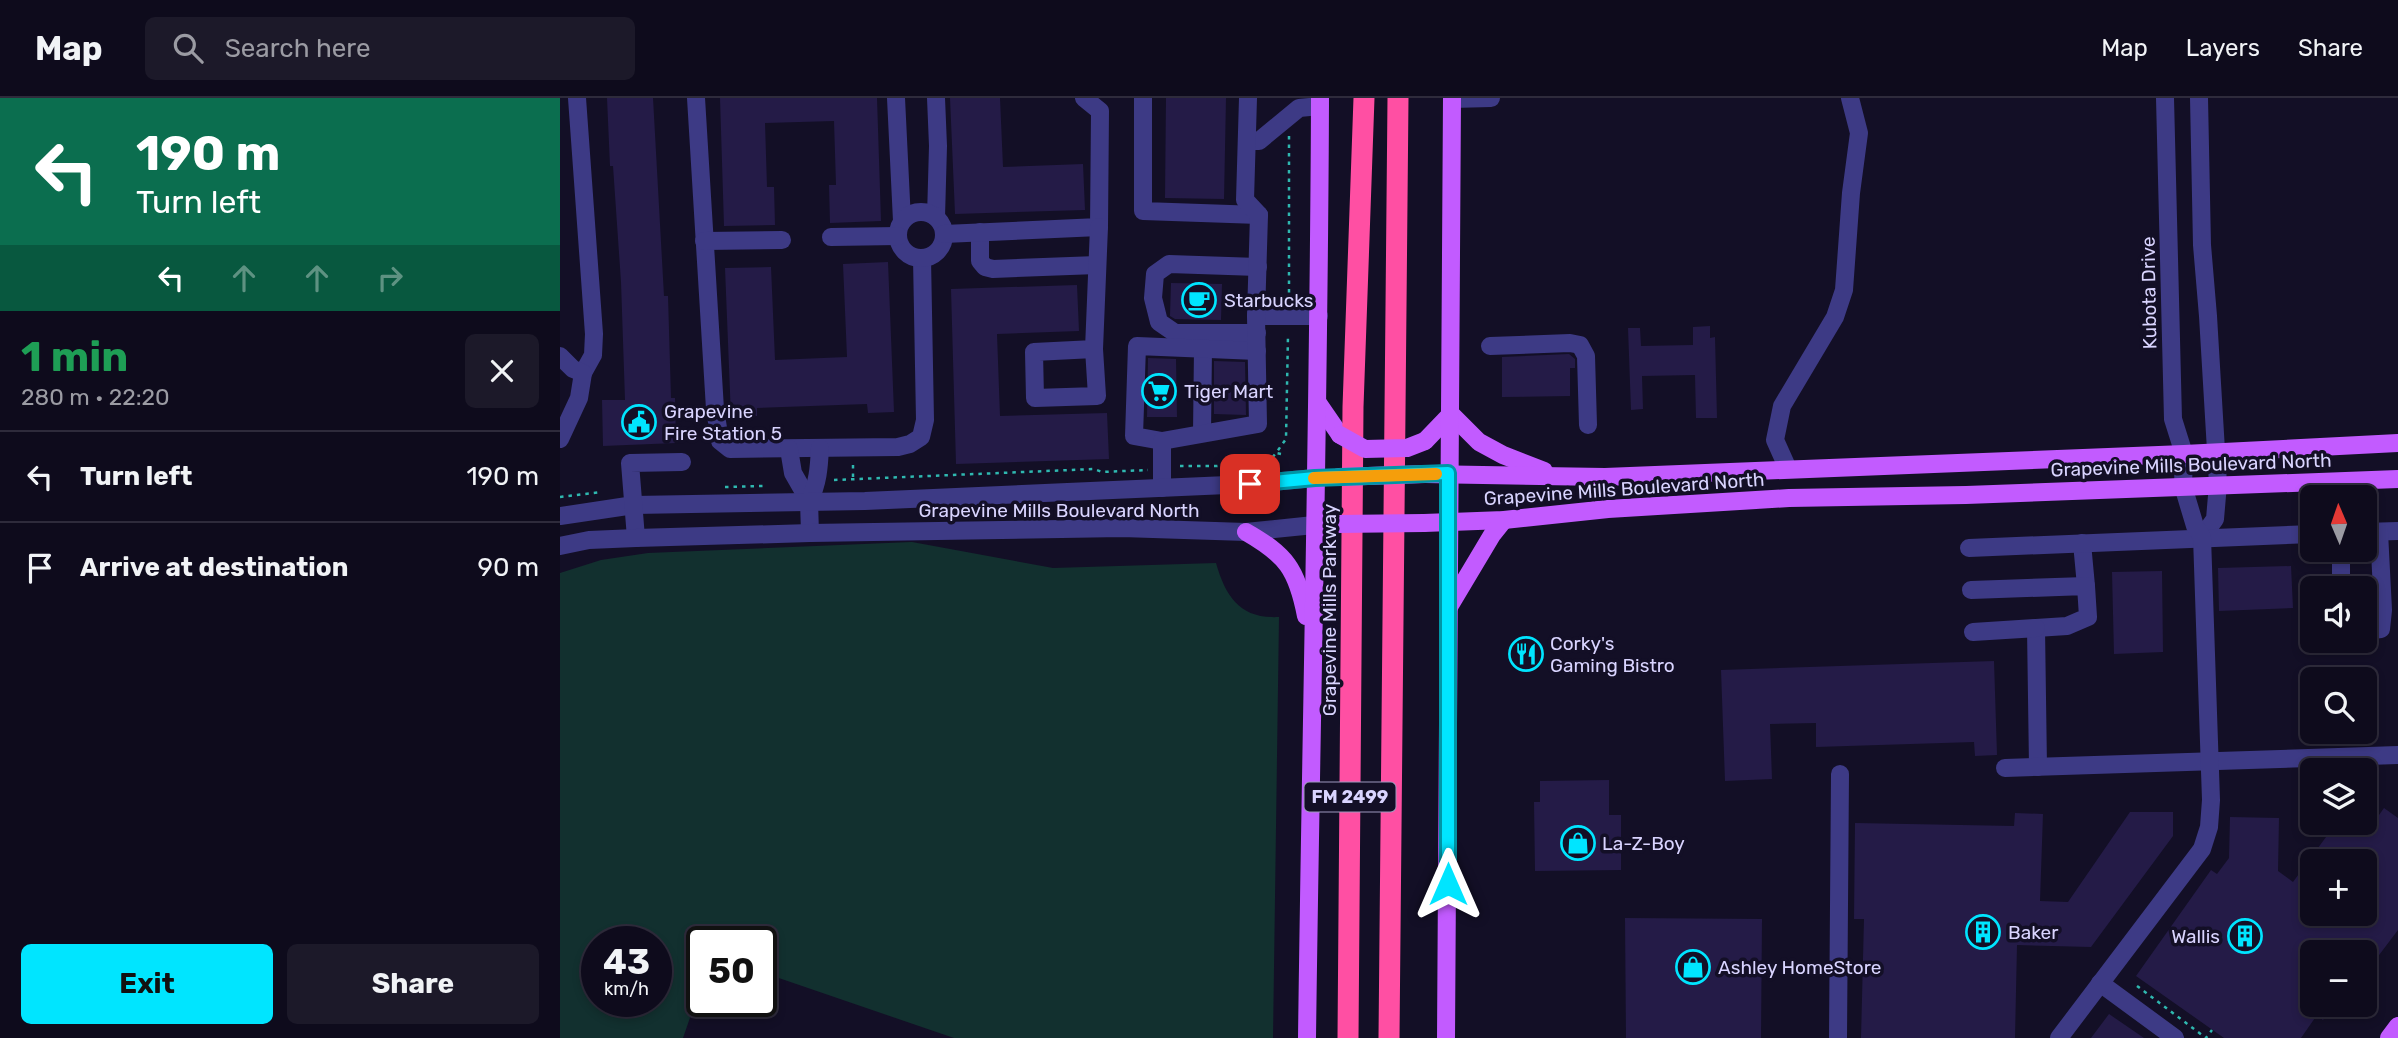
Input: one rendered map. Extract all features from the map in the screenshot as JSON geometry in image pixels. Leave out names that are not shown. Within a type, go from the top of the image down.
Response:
[{"type":"highway","name":"Grapevine Mills Parkway","points":[[1348,1038],[1353,407],[1364,98]]},
{"type":"highway","name":"FM 2499","points":[[1389,1038],[1398,98]]},
{"type":"main road","points":[[1446,1038],[1451,98]]},
{"type":"main road","name":"Grapevine Mills Parkway","points":[[1307,1038],[1318,403],[1320,102]]},
{"type":"main road","points":[[1318,403],[1340,435],[1365,449],[1407,448],[1425,441],[1451,414]]},
{"type":"main road","points":[[1451,414],[1479,442],[1503,455],[1557,476]]},
{"type":"main road","name":"Grapevine Mills Boulevard North","points":[[1315,478],[1448,473],[1605,477],[2398,443]]},
{"type":"main road","points":[[1788,469],[1789,498]]},
{"type":"main road","name":"Grapevine Mills Boulevard North","points":[[1314,525],[1504,520],[1608,509],[1789,498],[1966,495],[2398,479]]},
{"type":"main road","points":[[1449,607],[1492,535],[1504,520]]},
{"type":"main road","points":[[1246,532],[1274,548],[1289,566],[1303,600],[1312,648]]},
{"type":"main road","points":[[2389,1038],[2398,1026]]},
{"type":"street","points":[[560,439],[579,398],[583,373],[593,355],[594,334],[577,98]]},
{"type":"street","points":[[696,98],[715,409],[720,441],[730,449],[898,447],[921,437],[925,420],[922,258]]},
{"type":"street","points":[[831,237],[900,228],[912,214],[924,212],[936,217],[942,225],[943,243],[931,256],[922,258],[911,256],[902,248],[900,228],[895,98]]},
{"type":"street","points":[[936,98],[936,217]]},
{"type":"street","points":[[1084,98],[1100,111],[1094,349]]},
{"type":"street","points":[[1143,98],[1143,211],[1259,215]]},
{"type":"street","points":[[1248,98],[1245,200],[1259,215],[1256,333],[1258,424],[1162,441],[1134,436],[1137,346],[1203,348],[1256,333],[1319,316]]},
{"type":"street","points":[[1451,98],[1491,98]]},
{"type":"street","points":[[1788,469],[1775,440],[1782,406],[1835,317],[1844,290],[1851,193],[1859,133],[1850,98]]},
{"type":"street","name":"Kubota Drive","points":[[2165,98],[2173,419],[2184,454],[2183,486],[2195,526],[2202,537]]},
{"type":"street","points":[[2059,1038],[2202,849],[2209,827],[2211,800],[2202,537],[2215,519],[2218,484],[2202,245],[2199,98]]},
{"type":"street","points":[[1247,141],[1259,141],[1299,108],[1320,102]]},
{"type":"street","points":[[944,234],[1099,227]]},
{"type":"street","points":[[980,232],[980,261],[985,267],[993,269],[1097,265]]},
{"type":"street","points":[[704,241],[782,240]]},
{"type":"street","points":[[1256,333],[1175,332],[1159,322],[1153,298],[1155,274],[1169,264],[1258,267]]},
{"type":"street","points":[[1490,346],[1570,343],[1580,345],[1586,356],[1588,425]]},
{"type":"street","points":[[1202,433],[1203,348]]},
{"type":"street","points":[[560,356],[573,369],[583,373]]},
{"type":"street","points":[[1162,441],[1163,488]]},
{"type":"street","points":[[809,500],[819,469],[820,448]]},
{"type":"street","points":[[789,449],[793,473],[809,500],[810,533]]},
{"type":"street","points":[[636,538],[630,463],[682,462]]},
{"type":"street","name":"Grapevine Mills Boulevard North","points":[[560,516],[634,505],[865,500],[1163,488],[1315,478]]},
{"type":"street","name":"Grapevine Mills Boulevard North","points":[[560,546],[636,538],[810,533],[1122,528],[1246,532],[1314,525]]},
{"type":"street","points":[[2377,532],[2398,531]]},
{"type":"street","points":[[1969,548],[2300,534]]},
{"type":"street","points":[[1973,632],[2067,626],[2088,617],[2082,543]]},
{"type":"street","points":[[2376,562],[2383,610],[2381,629],[2377,629]]},
{"type":"street","points":[[1971,590],[2086,586]]},
{"type":"street","points":[[2036,628],[2038,767]]},
{"type":"street","points":[[2005,768],[2398,755]]},
{"type":"street","points":[[1838,1038],[1840,774]]},
{"type":"street","points":[[2100,983],[2175,1038]]},
{"type":"path","points":[[1289,126],[1289,301]]},
{"type":"path","points":[[1180,466],[1217,466],[1272,458],[1279,454],[1286,439],[1288,335]]},
{"type":"path","points":[[832,480],[1094,469],[1102,472],[1148,470]]},
{"type":"path","points":[[560,497],[602,492]]},
{"type":"path","points":[[2137,986],[2206,1038],[2212,1030]]},
{"type":"green space","points":[[912,542],[1053,568],[1216,563],[1230,596],[1237,604],[1255,614],[1279,617],[1273,1038],[954,1038],[777,977],[777,926],[686,926],[686,1017],[690,1017],[683,1038],[560,1038],[560,573],[601,560],[648,553]]},
{"type":"building","points":[[607,98],[653,98],[664,296],[668,296],[671,398],[675,398],[676,443],[603,446],[602,400],[625,400],[621,282],[613,166],[610,166]]},
{"type":"building","points":[[720,98],[877,98],[881,221],[830,223],[829,185],[836,185],[834,121],[765,123],[767,187],[774,187],[775,225],[724,226]]},
{"type":"building","points":[[950,98],[1000,98],[1003,167],[1083,164],[1085,210],[955,214]]},
{"type":"building","points":[[1166,98],[1226,98],[1224,199],[1165,198]]},
{"type":"building","points":[[888,262],[894,412],[868,413],[867,404],[757,408],[757,416],[731,417],[725,268],[771,267],[775,360],[847,357],[843,264]]},
{"type":"building","points":[[1171,283],[1222,284],[1221,320],[1175,319],[1170,316]]},
{"type":"building","points":[[1077,285],[1079,331],[997,334],[1000,416],[1107,413],[1109,459],[956,464],[951,289]]},
{"type":"building","points":[[1710,326],[1710,338],[1715,337],[1717,418],[1696,418],[1695,375],[1642,376],[1643,409],[1631,410],[1628,328],[1640,328],[1641,346],[1693,345],[1693,327]]},
{"type":"building","points":[[1569,354],[1575,359],[1575,368],[1570,368],[1570,396],[1502,397],[1502,357]]},
{"type":"building","points":[[1148,358],[1176,359],[1177,417],[1147,417]]},
{"type":"building","points":[[1214,361],[1245,362],[1246,415],[1214,414]]},
{"type":"building","points":[[2291,566],[2293,608],[2219,611],[2218,568]]},
{"type":"building","points":[[2162,571],[2163,652],[2114,654],[2112,572]]},
{"type":"building","points":[[1994,661],[1997,755],[1975,756],[1974,742],[1816,747],[1816,723],[1770,724],[1772,779],[1725,781],[1721,670]]},
{"type":"building","name":"La-Z-Boy","points":[[1609,780],[1609,815],[1621,815],[1621,870],[1535,871],[1534,802],[1540,802],[1540,781]]},
{"type":"building","name":"Wallis","points":[[2384,808],[2398,818],[2398,930],[2377,958],[2377,940],[2300,940],[2300,1017],[2316,1017],[2301,1038],[2224,1038],[2136,976],[2211,870],[2217,874],[2229,858],[2230,817],[2279,818],[2278,871],[2293,882],[2300,872],[2300,926],[2377,926],[2377,849],[2317,849],[2327,835],[2377,835],[2377,818]]},
{"type":"building","name":"Baker","points":[[2130,812],[2173,812],[2173,836],[2091,947],[2017,945],[2015,1038],[1861,1038],[1864,919],[1854,919],[1855,823],[2014,826],[2015,813],[2043,814],[2040,901],[2068,902]]},
{"type":"building","name":"Ashley HomeStore","points":[[1625,918],[1762,919],[1761,1038],[1626,1038]]},
{"type":"building","points":[[2109,1014],[2144,1038],[2091,1038]]},
{"type":"slow traffic","points":[[1314,478],[1436,474]]},
{"type":"place","name":"Starbucks","points":[[1199,300]]},
{"type":"place","name":"Tiger Mart","points":[[1159,391]]},
{"type":"place","name":"Grapevine Fire Station 5","points":[[639,422]]},
{"type":"place","name":"Corky's Gaming Bistro","points":[[1526,654]]},
{"type":"place","name":"La-Z-Boy","points":[[1578,843]]},
{"type":"place","name":"Baker","points":[[1983,932]]},
{"type":"place","name":"Wallis","points":[[2245,936]]},
{"type":"place","name":"Ashley HomeStore","points":[[1693,967]]},
{"type":"route","points":[[1250,484],[1315,478],[1448,473],[1448,884]]}]
